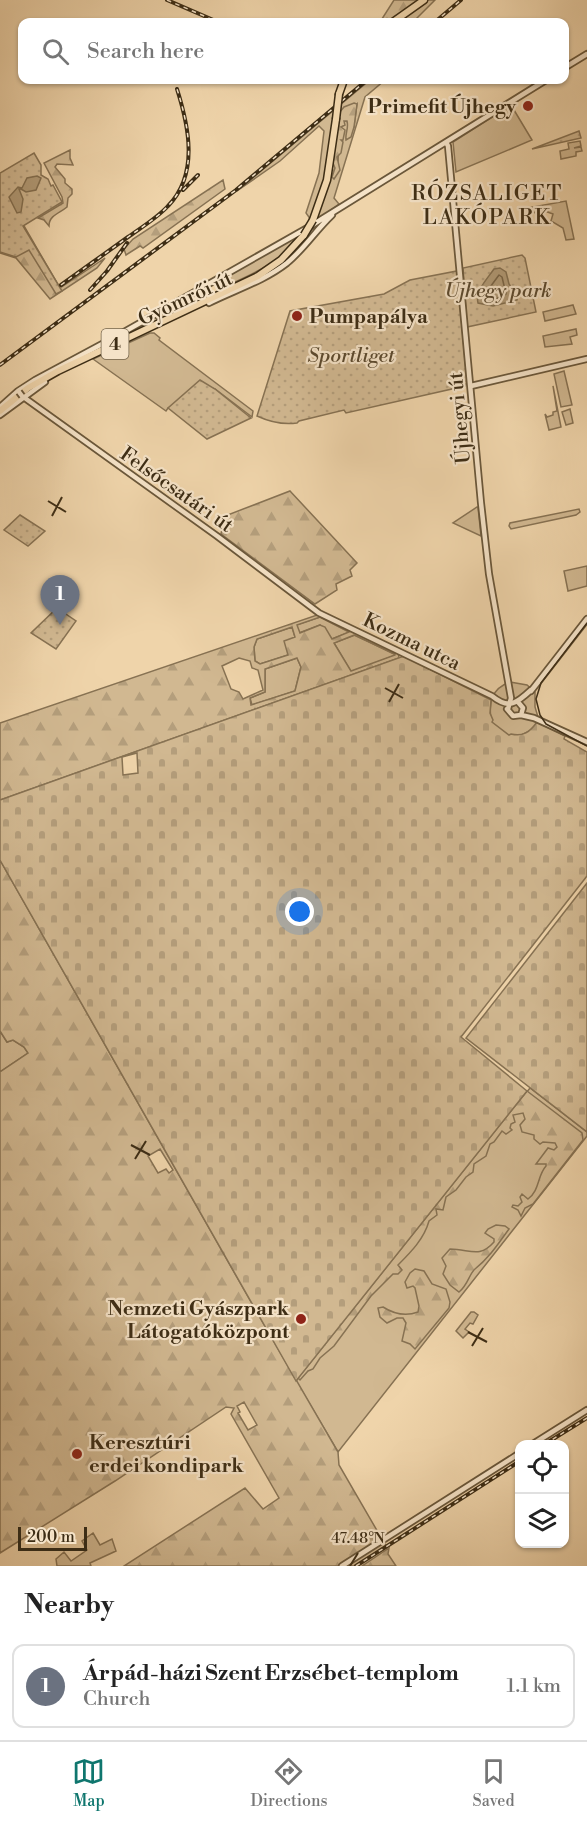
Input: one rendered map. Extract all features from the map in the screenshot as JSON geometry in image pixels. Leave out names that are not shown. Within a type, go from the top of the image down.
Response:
[{"type":"main road","points":[[399,18],[424,0]]},
{"type":"main road","name":"4","points":[[0,411],[28,388],[58,370],[266,272],[289,253],[313,220],[322,198],[343,84]]},
{"type":"street","points":[[569,65],[587,54]]},
{"type":"street","name":"Gyömrői út","points":[[0,411],[47,372],[140,323],[309,227],[540,84]]},
{"type":"street","name":"Újhegyi út","points":[[446,142],[489,574],[510,690],[509,707]]},
{"type":"street","name":"Gyömrői út","points":[[20,394],[98,354],[266,277],[293,258],[338,210]]},
{"type":"street","points":[[309,227],[315,234]]},
{"type":"street","name":"Gyömrői út","points":[[140,323],[148,320],[164,321]]},
{"type":"street","points":[[471,386],[587,359]]},
{"type":"street","name":"Felsőcsatári út","points":[[20,394],[214,533],[319,613]]},
{"type":"street","name":"Kozma utca","points":[[319,613],[491,696],[509,707],[513,716],[522,710]]},
{"type":"street","points":[[509,707],[531,690],[587,619]]},
{"type":"street","name":"Újhegyi út","points":[[510,690],[518,702]]},
{"type":"street","points":[[522,710],[531,690]]},
{"type":"street","name":"Kozma utca","points":[[518,702],[522,710],[534,718],[587,742]]},
{"type":"street","points":[[539,1440],[587,1410]]},
{"type":"street","points":[[342,1566],[515,1456]]},
{"type":"green space","points":[[394,0],[421,0],[395,18],[383,18]]},
{"type":"green space","points":[[428,0],[435,0],[417,18],[403,18]]},
{"type":"green space","points":[[365,84],[380,84],[365,97],[334,198],[339,204],[313,223],[306,213],[319,173],[324,131],[319,126],[280,161],[237,191]],"holes":[[[357,104],[354,127],[351,132],[347,121],[344,121],[340,128],[338,161],[332,177],[335,168],[333,163],[337,127]]]},
{"type":"green space","points":[[357,104],[351,137],[346,140],[347,121],[344,121],[345,125],[341,127],[345,130],[343,140],[341,140],[343,142],[341,153],[337,157],[340,170],[334,179],[332,177],[335,168],[333,163],[339,113],[344,107]]},
{"type":"green space","points":[[511,105],[532,140],[456,172],[453,142]]},
{"type":"green space","points":[[579,131],[581,138],[532,149]]},
{"type":"green space","points":[[580,141],[581,146],[574,148],[581,147],[582,151],[576,152],[576,156],[561,159],[560,151],[569,149],[568,143]]},
{"type":"green space","points":[[70,150],[73,165],[57,164],[55,167],[65,179],[65,183],[72,189],[72,194],[68,198],[67,207],[53,217],[49,226],[44,220],[38,218],[63,203],[44,163]]},
{"type":"green space","points":[[34,153],[41,165],[41,175],[48,179],[51,186],[53,185],[62,202],[23,226],[62,291],[56,294],[29,250],[16,257],[0,252],[0,173]]},
{"type":"green space","points":[[223,180],[225,189],[143,248],[140,246],[126,255],[124,249],[133,239]]},
{"type":"green space","points":[[566,201],[574,239],[566,240],[563,228],[551,221],[553,214],[542,210],[539,216],[530,209],[520,215],[522,209]]},
{"type":"green space","points":[[24,226],[60,288],[105,258],[97,268],[50,299],[16,258],[0,253],[0,228]]},
{"type":"green space","points":[[302,232],[278,258],[258,271],[226,286],[225,282],[230,275]]},
{"type":"green space","name":"Újhegy park","points":[[522,255],[525,258],[536,312],[467,327],[463,268]]},
{"type":"green space","name":"Sportliget","points":[[457,271],[467,382],[465,386],[346,413],[344,410],[297,423],[287,424],[257,416],[290,311],[384,294],[410,280]]},
{"type":"green space","points":[[183,300],[184,307],[160,319],[152,318]]},
{"type":"green space","points":[[573,305],[576,314],[545,321],[543,312]]},
{"type":"green space","points":[[576,329],[577,335],[570,337],[572,344],[545,347],[543,336]]},
{"type":"green space","points":[[154,333],[160,338],[159,340],[253,411],[252,417],[209,387],[166,411],[93,359]]},
{"type":"green space","points":[[564,371],[572,405],[561,407],[554,374]]},
{"type":"green space","points":[[200,380],[251,418],[207,439],[168,408]]},
{"type":"green space","points":[[553,386],[561,427],[549,430],[545,414],[547,417],[557,411]]},
{"type":"green space","points":[[570,409],[573,423],[566,425],[562,412]]},
{"type":"green space","points":[[290,491],[357,563],[350,570],[352,576],[336,584],[337,590],[315,604],[221,534],[225,516]]},
{"type":"green space","points":[[478,507],[481,536],[453,523]]},
{"type":"green space","points":[[579,509],[580,512],[576,515],[511,529],[509,526],[510,523]]},
{"type":"green space","points":[[20,515],[45,531],[28,546],[4,530]]},
{"type":"green space","points":[[587,566],[587,586],[568,591],[564,571]]},
{"type":"green space","points":[[57,608],[76,621],[56,649],[31,633]]},
{"type":"green space","points":[[320,614],[398,652],[399,658],[0,800],[0,723]],"holes":[[[320,617],[349,632],[332,639],[325,627],[320,625],[300,633],[297,625]],[[292,627],[295,637],[284,641],[288,655],[260,664],[255,661],[254,647],[257,639]],[[354,635],[395,655],[351,671],[334,643]],[[239,658],[250,661],[252,668],[258,670],[263,690],[243,699],[239,692],[231,689],[222,666]],[[297,658],[301,667],[295,691],[251,705],[250,698],[265,692],[265,669]]]},
{"type":"green space","points":[[320,617],[350,632],[332,639],[320,625],[299,633],[296,625]]},
{"type":"green space","points":[[292,627],[295,637],[288,655],[260,664],[255,661],[254,647],[257,639]]},
{"type":"green space","points":[[355,635],[396,655],[351,672],[334,643]]},
{"type":"green space","points":[[404,656],[491,700],[492,722],[509,735],[526,733],[537,722],[565,736],[564,739],[587,752],[587,876],[461,1037],[527,1091],[296,1381],[0,860],[0,800]],"holes":[[[137,753],[138,773],[123,775],[122,757]]]},
{"type":"green space","points":[[297,658],[301,667],[295,691],[252,705],[250,698],[265,692],[265,669]]},
{"type":"green space","points":[[510,682],[527,685],[535,692],[537,722],[532,730],[521,735],[509,736],[491,722],[492,698],[498,689]]},
{"type":"green space","points":[[0,860],[338,1452],[339,1465],[386,1546],[354,1566],[124,1566],[245,1488],[263,1509],[279,1498],[231,1414],[234,1408],[226,1407],[115,1481],[0,1553],[0,1072],[28,1053],[24,1047],[13,1040],[7,1042],[0,1031]],"holes":[[[160,1149],[173,1170],[169,1173],[166,1169],[158,1173],[148,1156]],[[244,1402],[257,1425],[248,1430],[238,1413],[240,1412],[237,1406]]]},
{"type":"green space","points":[[587,883],[587,1132],[466,1038]]},
{"type":"green space","points":[[0,1031],[7,1042],[13,1040],[24,1047],[28,1053],[0,1072]]},
{"type":"green space","points":[[530,1088],[587,1132],[587,1136],[338,1452],[296,1381]]},
{"type":"green space","points":[[527,1091],[582,1133],[583,1140],[533,1204],[525,1208],[521,1216],[518,1210],[512,1207],[522,1202],[520,1197],[522,1194],[528,1199],[532,1195],[546,1166],[546,1164],[536,1164],[548,1148],[554,1150],[557,1147],[555,1143],[540,1144],[534,1139],[534,1135],[522,1132],[520,1125],[525,1119],[523,1113],[513,1115],[515,1122],[511,1124],[512,1130],[506,1134],[502,1131],[490,1144],[486,1156],[474,1164],[473,1172],[446,1197],[443,1210],[436,1209],[437,1215],[429,1221],[420,1239],[398,1265],[402,1270],[398,1274],[393,1274],[371,1296],[334,1346],[300,1380],[298,1378]]},
{"type":"green space","points":[[496,1225],[509,1229],[473,1271],[459,1292],[450,1285],[443,1274],[446,1266],[442,1258],[450,1249],[479,1252],[489,1247],[494,1239],[485,1233]]},
{"type":"green space","points":[[415,1269],[424,1271],[432,1284],[446,1289],[450,1302],[449,1308],[415,1349],[402,1341],[406,1323],[403,1318],[387,1323],[380,1317],[378,1308],[383,1307],[395,1313],[404,1314],[418,1312],[415,1288],[413,1286],[407,1288],[405,1282]]},
{"type":"green space","points":[[471,1312],[478,1315],[473,1324],[470,1323],[465,1329],[469,1332],[463,1338],[456,1331]]},
{"type":"green space","points":[[93,1533],[100,1545],[112,1539],[116,1551],[90,1563],[91,1566],[57,1566],[56,1559],[64,1552],[71,1561],[87,1550],[82,1541]]},
{"type":"green space","points":[[389,1548],[388,1554],[396,1566],[362,1566]]},
{"type":"water","points":[[37,176],[41,178],[36,190],[26,192],[19,189],[23,199],[21,212],[17,213],[9,197],[18,187],[22,188],[27,178]]},
{"type":"water","points":[[500,268],[506,272],[509,284],[517,295],[517,300],[493,306],[478,303],[478,294],[482,285],[494,269]]},
{"type":"tram line","points":[[587,623],[541,683],[536,699],[540,715],[546,724],[587,746]]},
{"type":"railway","points":[[167,0],[209,18]]},
{"type":"railway","points":[[440,18],[461,0]]},
{"type":"railway","points":[[0,365],[236,190],[362,84]]},
{"type":"railway","points":[[61,285],[154,218],[178,193],[188,165],[189,150],[188,134],[177,89]]},
{"type":"railway","points":[[183,190],[198,175]]},
{"type":"railway","points":[[90,290],[127,243]]},
{"type":"railway","points":[[551,1440],[587,1418]]},
{"type":"railway","points":[[356,1566],[515,1464]]},
{"type":"place","name":"Primefit Újhegy","points":[[528,106]]},
{"type":"place","name":"Pumpapálya","points":[[297,316]]},
{"type":"place","name":"Árpád-házi Szent Erzsébet-templom","points":[[60,625]]},
{"type":"place","name":"Nemzeti Gyászpark Látogatóközpont","points":[[301,1319]]},
{"type":"place","name":"Keresztúri erdei kondipark","points":[[77,1454]]},
{"type":"district","name":"RÓZSALIGET LAKÓPARK","points":[[487,205]]}]
